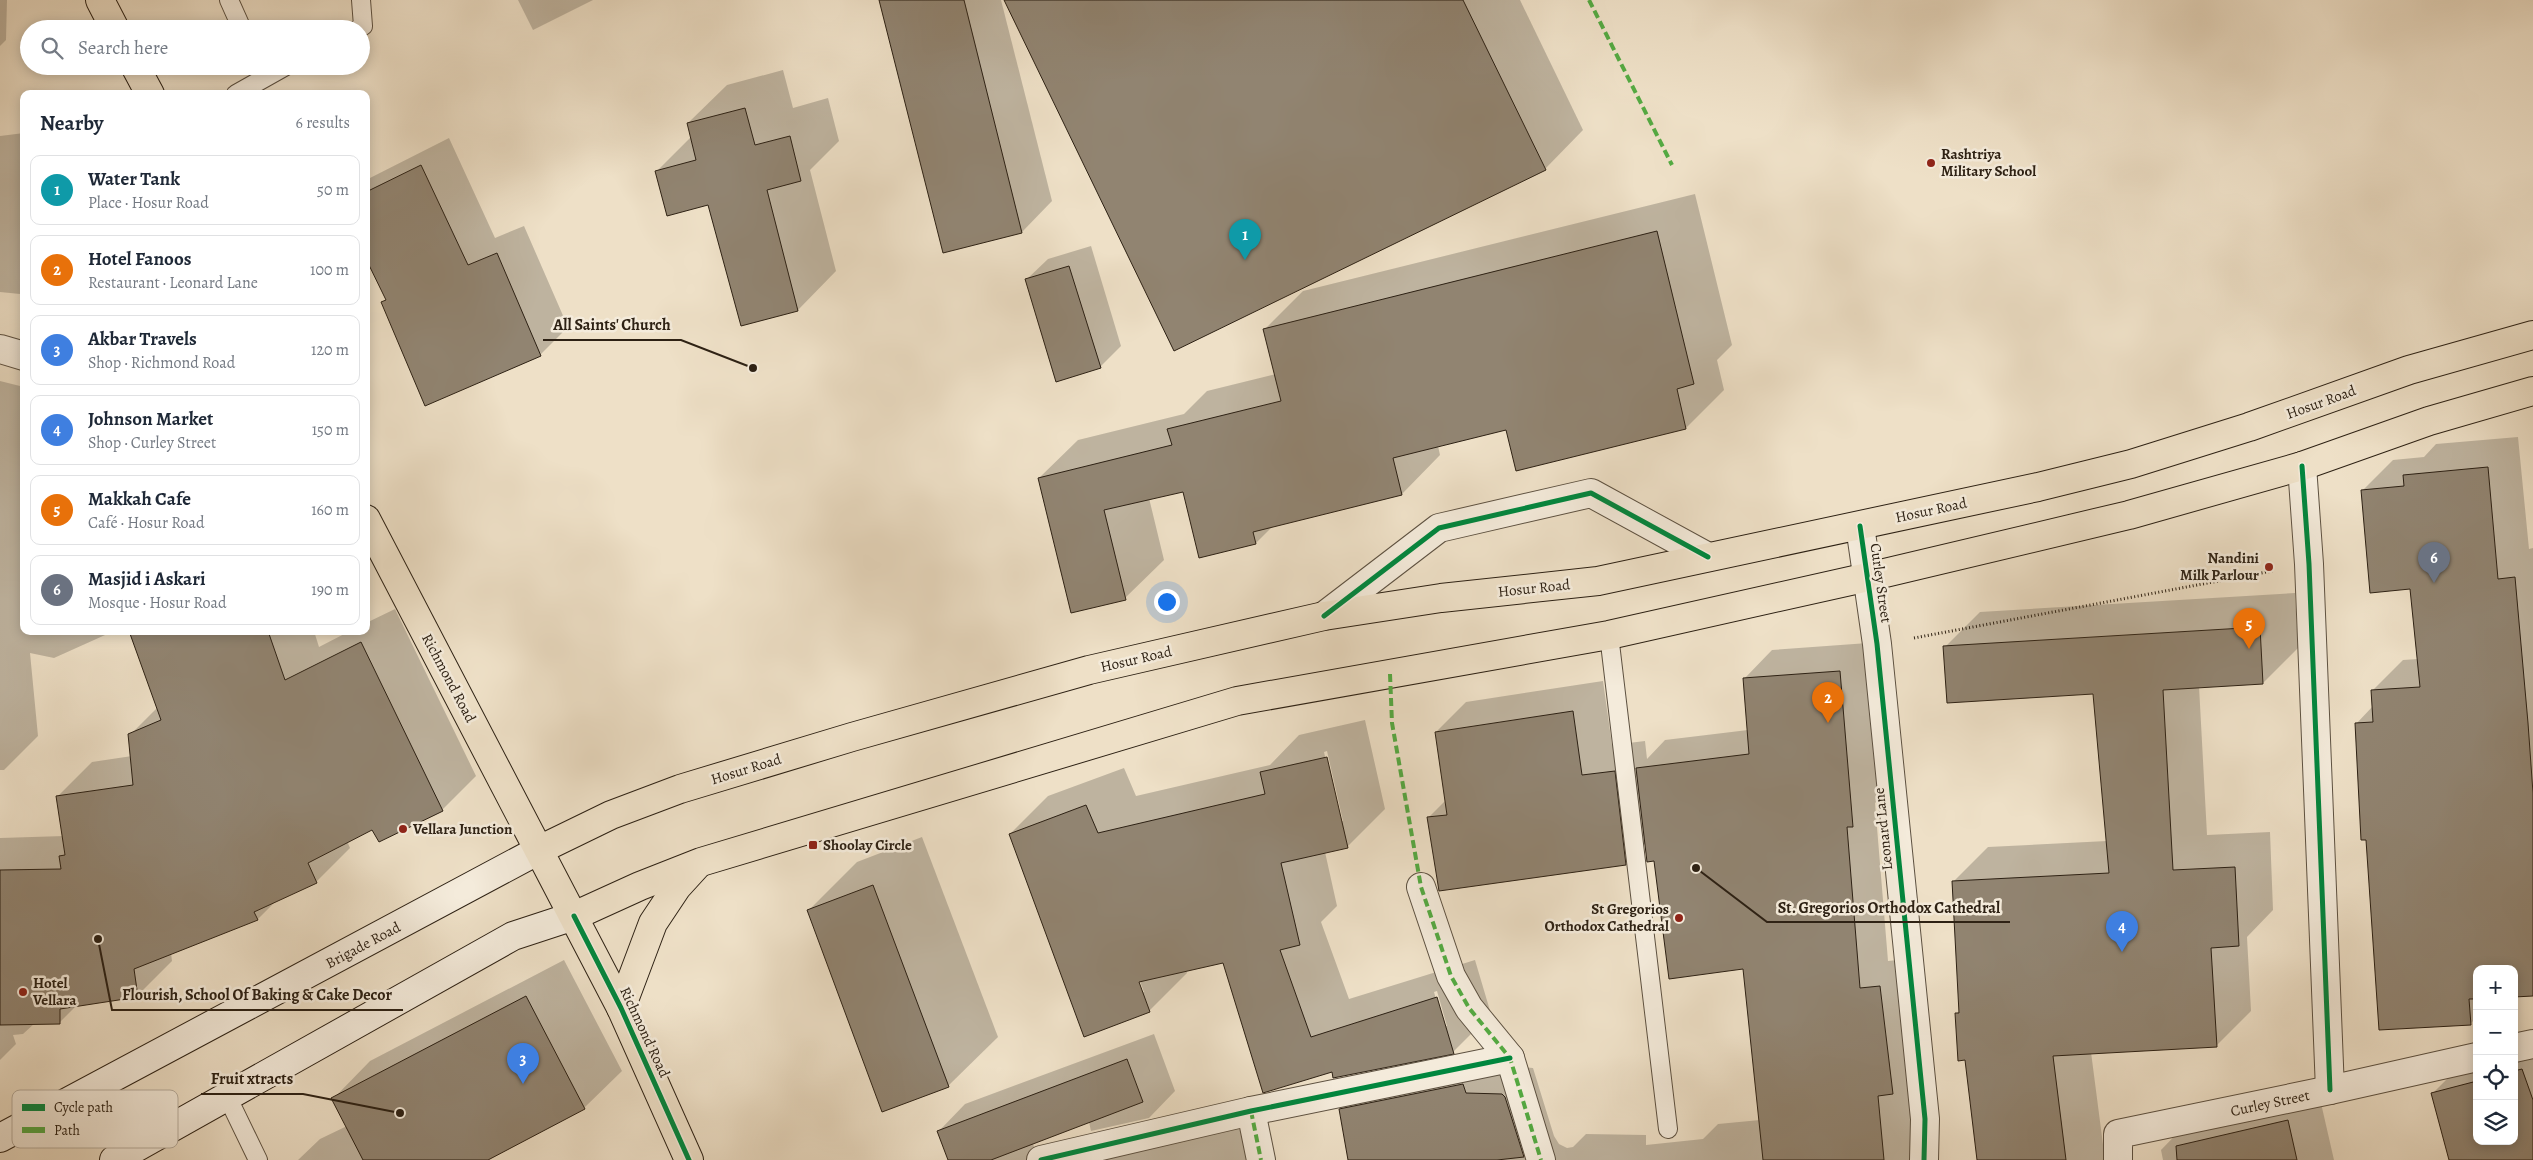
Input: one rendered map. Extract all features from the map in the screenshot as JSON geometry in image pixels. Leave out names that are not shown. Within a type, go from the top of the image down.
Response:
[{"type":"main road","points":[[100,0],[110,20]]},
{"type":"main road","points":[[140,75],[148,90]]},
{"type":"main road","name":"Hosur Road","points":[[539,850],[611,815],[680,789],[852,736],[1089,670],[1324,616],[1441,598],[1598,581],[1860,526],[2131,464],[2249,427],[2409,370],[2533,335]]},
{"type":"main road","points":[[574,916],[640,886],[701,862],[1237,702],[1609,635],[1868,577],[2129,515],[2302,466],[2429,421],[2533,391]]},
{"type":"main road","name":"Richmond Road","points":[[370,527],[621,1008],[689,1160]]},
{"type":"main road","points":[[621,1008],[653,923],[677,887],[701,862]]},
{"type":"street","points":[[0,349],[20,355]]},
{"type":"street","points":[[2302,466],[2309,564],[2330,1090]]},
{"type":"street","points":[[1324,616],[1439,528],[1591,493],[1708,557]]},
{"type":"street","name":"Curley Street","points":[[1860,526],[1877,644]]},
{"type":"street","name":"Leonard Lane","points":[[1877,644],[1925,1119],[1924,1160]]},
{"type":"street","name":"Brigade Road","points":[[90,1090],[539,850]]},
{"type":"street","points":[[1421,887],[1451,976],[1469,1008],[1510,1058],[1541,1160]]},
{"type":"street","points":[[178,1124],[513,936],[574,916]]},
{"type":"street","points":[[2518,1047],[2533,1044]]},
{"type":"street","points":[[1041,1160],[1251,1111],[1510,1058]]},
{"type":"street","name":"Curley Street","points":[[2118,1160],[2118,1134],[2473,1058]]},
{"type":"street","points":[[1251,1111],[1261,1160]]},
{"type":"street","name":"Brigade Road","points":[[0,1138],[12,1132]]},
{"type":"street","points":[[114,1160],[135,1148]]},
{"type":"lane","points":[[229,0],[238,20]]},
{"type":"lane","points":[[361,0],[363,20]]},
{"type":"lane","points":[[241,90],[258,75]]},
{"type":"lane","points":[[1609,635],[1668,1129]]},
{"type":"lane","points":[[227,1096],[258,1160]]},
{"type":"path","points":[[1877,644],[2309,564]]},
{"type":"building","points":[[879,0],[964,0],[1022,233],[943,253]]},
{"type":"building","points":[[1004,0],[1463,0],[1546,170],[1174,351]]},
{"type":"building","points":[[745,108],[755,145],[790,136],[801,181],[767,190],[798,311],[741,326],[708,205],[667,216],[655,171],[696,160],[687,123]]},
{"type":"building","points":[[421,165],[468,265],[497,253],[541,356],[425,406],[381,302],[386,300],[370,267],[370,190]]},
{"type":"building","points":[[1657,231],[1694,384],[1677,389],[1686,429],[1516,471],[1506,430],[1393,458],[1402,495],[1253,532],[1256,544],[1199,558],[1183,492],[1104,510],[1126,600],[1071,613],[1038,478],[1172,445],[1167,429],[1281,401],[1263,329]]},
{"type":"building","points":[[1069,266],[1101,368],[1056,382],[1025,279]]},
{"type":"building","points":[[2488,467],[2498,579],[2515,577],[2528,723],[2533,793],[2533,996],[2518,997],[2518,965],[2473,965],[2473,999],[2469,999],[2471,1025],[2379,1030],[2366,840],[2361,840],[2355,723],[2373,722],[2371,690],[2420,687],[2410,589],[2370,593],[2361,490],[2404,486],[2403,475]]},
{"type":"building","points":[[2260,627],[2263,684],[2163,690],[2173,870],[2235,867],[2239,946],[2211,948],[2217,1047],[2053,1056],[2066,1160],[1977,1160],[1965,1060],[1958,1061],[1955,1013],[1959,1013],[1952,881],[2109,873],[2093,694],[1947,703],[1943,646]]},
{"type":"building","points":[[130,635],[269,635],[285,680],[361,642],[443,811],[379,842],[372,830],[308,863],[317,883],[254,912],[258,920],[134,969],[138,997],[60,1009],[60,1024],[0,1025],[0,870],[61,869],[59,856],[65,855],[56,796],[133,785],[128,734],[161,720]]},
{"type":"building","points":[[1840,671],[1853,827],[1847,827],[1860,988],[1880,986],[1893,1094],[1878,1096],[1884,1160],[1763,1160],[1743,969],[1669,979],[1654,861],[1647,862],[1636,768],[1749,754],[1743,678]]},
{"type":"building","points":[[1573,711],[1582,775],[1615,771],[1626,865],[1439,891],[1427,817],[1447,815],[1435,732]]},
{"type":"building","points":[[1327,757],[1348,848],[1281,863],[1300,945],[1280,950],[1311,1037],[1437,997],[1454,1054],[1333,1078],[1332,1072],[1263,1093],[1223,963],[1139,982],[1150,1012],[1084,1037],[1009,834],[1086,805],[1098,833],[1265,794],[1260,772]]},
{"type":"building","points":[[873,885],[949,1087],[882,1112],[807,910]]},
{"type":"building","points":[[526,996],[585,1109],[488,1160],[363,1160],[331,1098]]},
{"type":"building","points":[[1127,1059],[1143,1102],[991,1160],[948,1160],[937,1131]]},
{"type":"building","points":[[2522,1069],[2533,1100],[2533,1160],[2449,1160],[2431,1093],[2473,1082],[2473,1145],[2518,1145],[2518,1070]]},
{"type":"building","points":[[1463,1084],[1466,1093],[1502,1094],[1505,1097],[1524,1157],[1497,1160],[1348,1160],[1339,1109]]},
{"type":"building","points":[[2288,1120],[2297,1160],[2177,1160],[2176,1146]]},
{"type":"marked path","points":[[1589,0],[1672,165]]},
{"type":"marked path","points":[[1390,674],[1392,723],[1421,887],[1451,976],[1469,1008],[1510,1058],[1541,1160]]},
{"type":"marked path","points":[[1251,1111],[1261,1160]]},
{"type":"cycle path","points":[[2302,466],[2309,564],[2330,1090]]},
{"type":"cycle path","points":[[1324,616],[1439,528],[1591,493],[1708,557]]},
{"type":"cycle path","points":[[1860,526],[1877,644],[1925,1119],[1924,1160]]},
{"type":"cycle path","points":[[574,916],[621,1008],[689,1160]]},
{"type":"cycle path","points":[[1041,1160],[1251,1111],[1510,1058]]},
{"type":"place","name":"Rashtriya Military School","points":[[1931,163]]},
{"type":"place","name":"Water Tank","points":[[1245,260]]},
{"type":"place","name":"All Saints' Church","points":[[753,368]]},
{"type":"place","name":"Nandini Milk Parlour","points":[[2269,567]]},
{"type":"place","name":"Masjid i Askari","points":[[2434,583]]},
{"type":"place","name":"Makkah Cafe","points":[[2249,649]]},
{"type":"place","name":"Hotel Fanoos","points":[[1828,723]]},
{"type":"place","name":"Vellara Junction","points":[[403,829]]},
{"type":"place","name":"Shoolay Circle","points":[[813,845]]},
{"type":"place","name":"St. Gregorios Orthodox Cathedral","points":[[1696,868]]},
{"type":"place","name":"St Gregorios Orthodox Cathedral","points":[[1679,918]]},
{"type":"place","name":"Flourish, School Of Baking & Cake Decor","points":[[98,939]]},
{"type":"place","name":"Johnson Market","points":[[2122,952]]},
{"type":"place","name":"Hotel Vellara","points":[[23,992]]},
{"type":"place","name":"Akbar Travels","points":[[523,1084]]},
{"type":"place","name":"Fruit xtracts","points":[[400,1113]]}]
